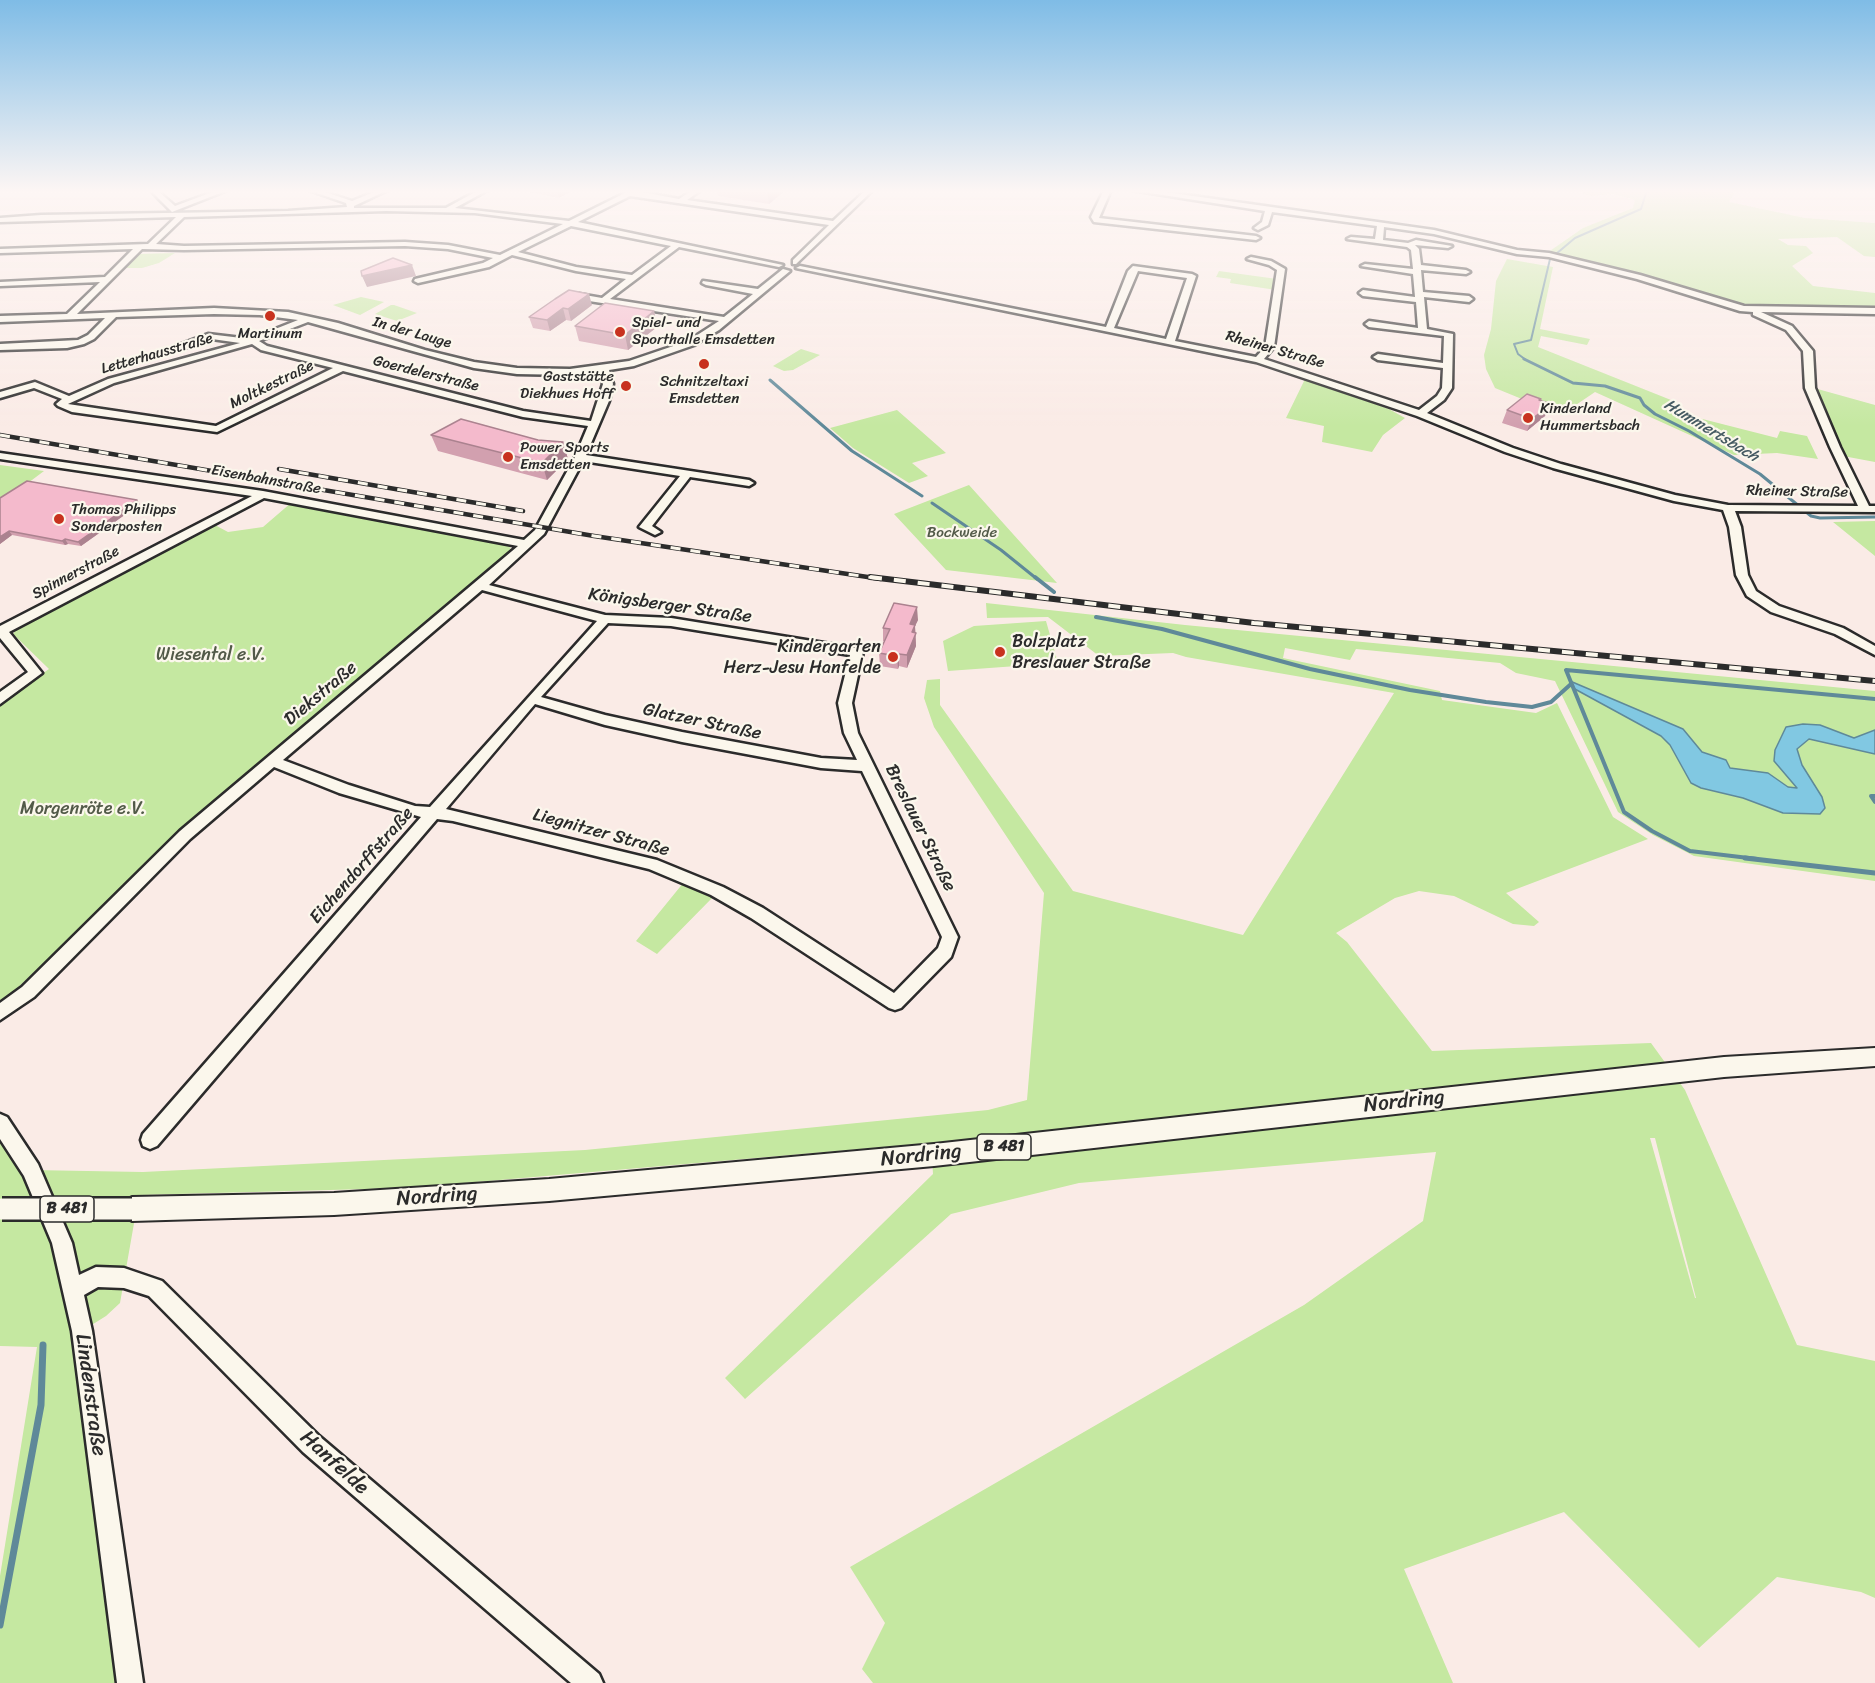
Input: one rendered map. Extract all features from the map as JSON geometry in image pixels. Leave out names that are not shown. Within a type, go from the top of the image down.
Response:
[{"type":"main road","name":"Nordring","points":[[1,1209],[132,1209],[334,1204],[549,1190],[934,1155],[1724,1067],[1875,1057]]},
{"type":"street","points":[[69,317],[116,269]]},
{"type":"street","points":[[418,281],[473,269]]},
{"type":"street","points":[[574,269],[633,278]]},
{"type":"street","points":[[603,301],[646,269]]},
{"type":"street","points":[[779,269],[786,271],[791,269]]},
{"type":"street","name":"Rheiner Straße","points":[[815,269],[1258,360],[1420,414],[1509,450],[1674,498],[1728,508],[1871,509],[1835,447],[1810,388],[1808,351],[1797,335],[1764,316],[1743,309]]},
{"type":"street","points":[[1109,330],[1132,271],[1135,269]]},
{"type":"street","points":[[1140,269],[1192,276],[1170,341]]},
{"type":"street","points":[[1258,360],[1269,347],[1280,269]]},
{"type":"street","points":[[1409,269],[1466,272]]},
{"type":"street","points":[[1417,269],[1423,331]]},
{"type":"street","points":[[1606,269],[1641,277],[1743,309],[1875,311]]},
{"type":"street","name":"In der Lauge","points":[[0,319],[249,311],[307,319],[474,365],[531,372],[604,369],[649,360],[707,335],[786,271]]},
{"type":"street","points":[[0,284],[105,279]]},
{"type":"street","points":[[706,283],[759,292]]},
{"type":"street","points":[[1363,293],[1469,299]]},
{"type":"street","points":[[579,297],[726,320]]},
{"type":"street","points":[[0,347],[67,345],[81,342],[91,337],[113,315]]},
{"type":"street","name":"Letterhausstraße","points":[[69,399],[111,381],[254,342],[307,319]]},
{"type":"street","points":[[1369,324],[1449,334],[1447,388],[1441,398],[1420,414]]},
{"type":"street","name":"Letterhausstraße","points":[[177,347],[211,336],[254,342]]},
{"type":"street","name":"Goerdelerstraße","points":[[254,342],[264,348],[523,414],[593,424]]},
{"type":"street","points":[[1378,357],[1448,366]]},
{"type":"street","name":"Moltkestraße","points":[[69,399],[61,404],[72,409],[217,429],[341,368]]},
{"type":"street","name":"Diekstraße","points":[[0,1012],[28,992],[185,835],[480,586],[544,528],[580,457],[607,391],[604,369]]},
{"type":"street","points":[[0,395],[34,385],[69,399]]},
{"type":"street","name":"Eisenbahnstraße","points":[[0,456],[263,494],[525,544]]},
{"type":"street","points":[[580,457],[748,483]]},
{"type":"street","points":[[655,532],[645,527],[687,474]]},
{"type":"street","name":"Spinnerstraße","points":[[1,631],[263,494]]},
{"type":"street","name":"Rheiner Straße","points":[[1728,508],[1735,527],[1742,575],[1751,593],[1775,609],[1839,631],[1875,651]]},
{"type":"street","name":"Königsberger Straße","points":[[480,586],[605,619],[670,622],[857,652]]},
{"type":"street","name":"Eichendorffstraße","points":[[150,1140],[532,699],[605,619]]},
{"type":"street","points":[[0,699],[36,673],[1,631]]},
{"type":"street","name":"Breslauer Straße","points":[[857,652],[845,703],[851,733],[950,937],[945,952],[895,1003]]},
{"type":"street","name":"Glatzer Straße","points":[[532,699],[605,720],[682,737],[821,764],[868,766]]},
{"type":"street","name":"Liegnitzer Straße","points":[[272,761],[344,789],[415,811],[453,815],[652,864],[717,891],[757,913],[895,1003]]},
{"type":"street","name":"Lindenstraße","points":[[0,1123],[31,1170],[62,1243],[82,1331],[130,1683]]},
{"type":"street","name":"Hanfelde","points":[[72,1290],[96,1277],[124,1278],[155,1288],[311,1444],[590,1683]]},
{"type":"green space","points":[[1502,269],[1553,269],[1540,329],[1590,339],[1587,345],[1541,336],[1538,347],[1676,402],[1671,411],[1777,438],[1780,431],[1807,436],[1818,459],[1777,453],[1734,455],[1595,392],[1561,415],[1495,388],[1486,369],[1484,355],[1491,329],[1496,281]]},
{"type":"green space","points":[[1603,269],[1795,269],[1813,286],[1875,293],[1875,309],[1742,307]]},
{"type":"green space","points":[[1219,271],[1277,279],[1276,290],[1230,283],[1231,279],[1216,277]]},
{"type":"green space","points":[[361,297],[384,302],[360,315],[333,305]]},
{"type":"green space","points":[[391,305],[417,313],[397,321],[375,314]]},
{"type":"green space","points":[[801,349],[820,355],[793,370],[784,371],[773,366]]},
{"type":"green space","points":[[1305,379],[1389,409],[1405,418],[1383,435],[1372,452],[1322,442],[1324,426],[1286,418]]},
{"type":"green space","points":[[1814,388],[1875,405],[1875,462],[1843,456]]},
{"type":"green space","points":[[897,410],[946,453],[912,463],[928,476],[909,483],[853,448],[830,428]]},
{"type":"green space","points":[[0,465],[44,471],[0,504]]},
{"type":"green space","name":"Bockweide","points":[[969,485],[1057,583],[946,570],[894,514]]},
{"type":"green space","name":"Wiesental e.V.","points":[[292,502],[509,546],[512,551],[204,810],[0,1002],[0,703],[49,669],[13,634],[18,627],[213,524],[228,532],[263,527]]},
{"type":"green space","points":[[1875,521],[1875,556],[1833,522]]},
{"type":"green space","points":[[986,603],[1185,625],[1875,691],[1875,730],[1868,734],[1854,738],[1820,725],[1803,724],[1788,778],[1798,788],[1788,787],[1768,773],[1730,768],[1726,760],[1702,752],[1594,692],[1570,682],[1573,688],[1661,736],[1670,745],[1691,783],[1701,788],[1743,798],[1783,813],[1795,813],[1822,797],[1802,765],[1797,749],[1809,739],[1875,754],[1875,881],[1694,856],[1653,835],[1618,812],[1555,681],[1516,673],[1500,663],[1356,649],[1350,660],[1285,648],[1283,658],[1440,691],[1442,700],[1536,713],[1557,703],[1613,817],[1648,839],[1506,893],[1539,922],[1534,926],[1513,924],[1454,896],[1419,891],[1395,898],[1336,933],[1347,942],[1432,1051],[1651,1043],[1685,1090],[1797,1345],[1875,1361],[1875,1598],[1861,1592],[1777,1577],[1699,1648],[1564,1512],[1404,1569],[1453,1683],[873,1683],[862,1669],[885,1623],[850,1567],[1304,1305],[1423,1221],[1436,1152],[1079,1183],[951,1214],[745,1399],[725,1378],[933,1174],[931,1143],[406,1188],[139,1195],[120,1303],[106,1316],[82,1331],[130,1683],[0,1683],[0,1576],[37,1347],[0,1346],[0,1123],[31,1170],[143,1172],[585,1150],[988,1110],[1027,1100],[1044,893],[934,727],[924,698],[927,680],[940,679],[940,705],[1073,891],[1243,935],[1394,693],[1173,653],[1099,656],[1048,617],[987,618]],"holes":[[[1650,1138],[1655,1138],[1696,1298]]]},
{"type":"green space","name":"Bolzplatz Breslauer Straße","points":[[1046,621],[1058,663],[948,671],[943,641],[974,626]]},
{"type":"green space","points":[[684,882],[714,896],[657,954],[636,941]]},
{"type":"water","points":[[1570,681],[1683,729],[1702,752],[1726,760],[1730,768],[1768,773],[1788,787],[1797,788],[1774,761],[1775,750],[1786,727],[1803,724],[1820,725],[1854,738],[1875,730],[1875,754],[1809,739],[1797,749],[1802,765],[1822,797],[1825,808],[1820,814],[1783,813],[1743,798],[1701,788],[1691,783],[1670,745],[1661,736],[1573,688]]},
{"type":"building","points":[[367,269],[396,269],[362,276],[361,271]]},
{"type":"building","points":[[569,290],[589,294],[547,320],[529,317],[555,299]]},
{"type":"building","points":[[605,303],[654,311],[625,335],[575,326]]},
{"type":"building","points":[[1527,394],[1551,404],[1532,419],[1507,410]]},
{"type":"building","points":[[461,419],[538,440],[563,442],[542,463],[431,435]]},
{"type":"building","name":"Thomas Philipps Sonderposten","points":[[27,481],[137,500],[78,542],[9,531],[0,537],[0,498]]},
{"type":"building","points":[[894,603],[917,607],[910,624],[915,625],[912,632],[916,633],[907,655],[879,653],[890,629],[883,628]]},
{"type":"waterway","name":"Hummertsbach","points":[[1526,360],[1518,354],[1514,344],[1531,340],[1548,269]]},
{"type":"waterway","name":"Hummertsbach","points":[[1526,360],[1573,383],[1605,386],[1640,398],[1644,405],[1655,414],[1689,431],[1760,474],[1811,516],[1820,518],[1875,517]]},
{"type":"waterway","points":[[770,380],[852,451],[922,496]]},
{"type":"waterway","points":[[932,503],[1001,550],[1037,579]]},
{"type":"waterway","points":[[1035,577],[1054,592]]},
{"type":"waterway","points":[[1096,617],[1162,629],[1310,669],[1410,690],[1486,702],[1532,707],[1551,702],[1571,684]]},
{"type":"waterway","points":[[1757,859],[1690,851],[1652,831],[1624,812],[1566,670],[1875,699]]},
{"type":"waterway","points":[[1875,796],[1871,796],[1875,802]]},
{"type":"waterway","points":[[1745,858],[1875,873]]},
{"type":"waterway","points":[[0,1625],[41,1405],[43,1345]]},
{"type":"railway","points":[[0,435],[594,536],[881,579]]},
{"type":"railway","points":[[279,469],[523,511]]},
{"type":"railway","points":[[870,577],[1254,623],[1875,681]]},
{"type":"place","name":"Martinum","points":[[270,316]]},
{"type":"place","name":"Spiel- und Sporthalle Emsdetten","points":[[620,332]]},
{"type":"place","name":"Schnitzeltaxi Emsdetten","points":[[704,364]]},
{"type":"place","name":"Gaststätte Diekhues Hoff","points":[[626,386]]},
{"type":"place","name":"Kinderland Hummertsbach","points":[[1528,418]]},
{"type":"place","name":"Power Sports Emsdetten","points":[[508,457]]},
{"type":"place","name":"Thomas Philipps Sonderposten","points":[[59,519]]},
{"type":"place","name":"Bolzplatz Breslauer Straße","points":[[1000,652]]},
{"type":"place","name":"Kindergarten Herz-Jesu Hanfelde","points":[[893,657]]},
{"type":"park label","name":"Morgenröte e.V.","points":[[83,809]]}]
